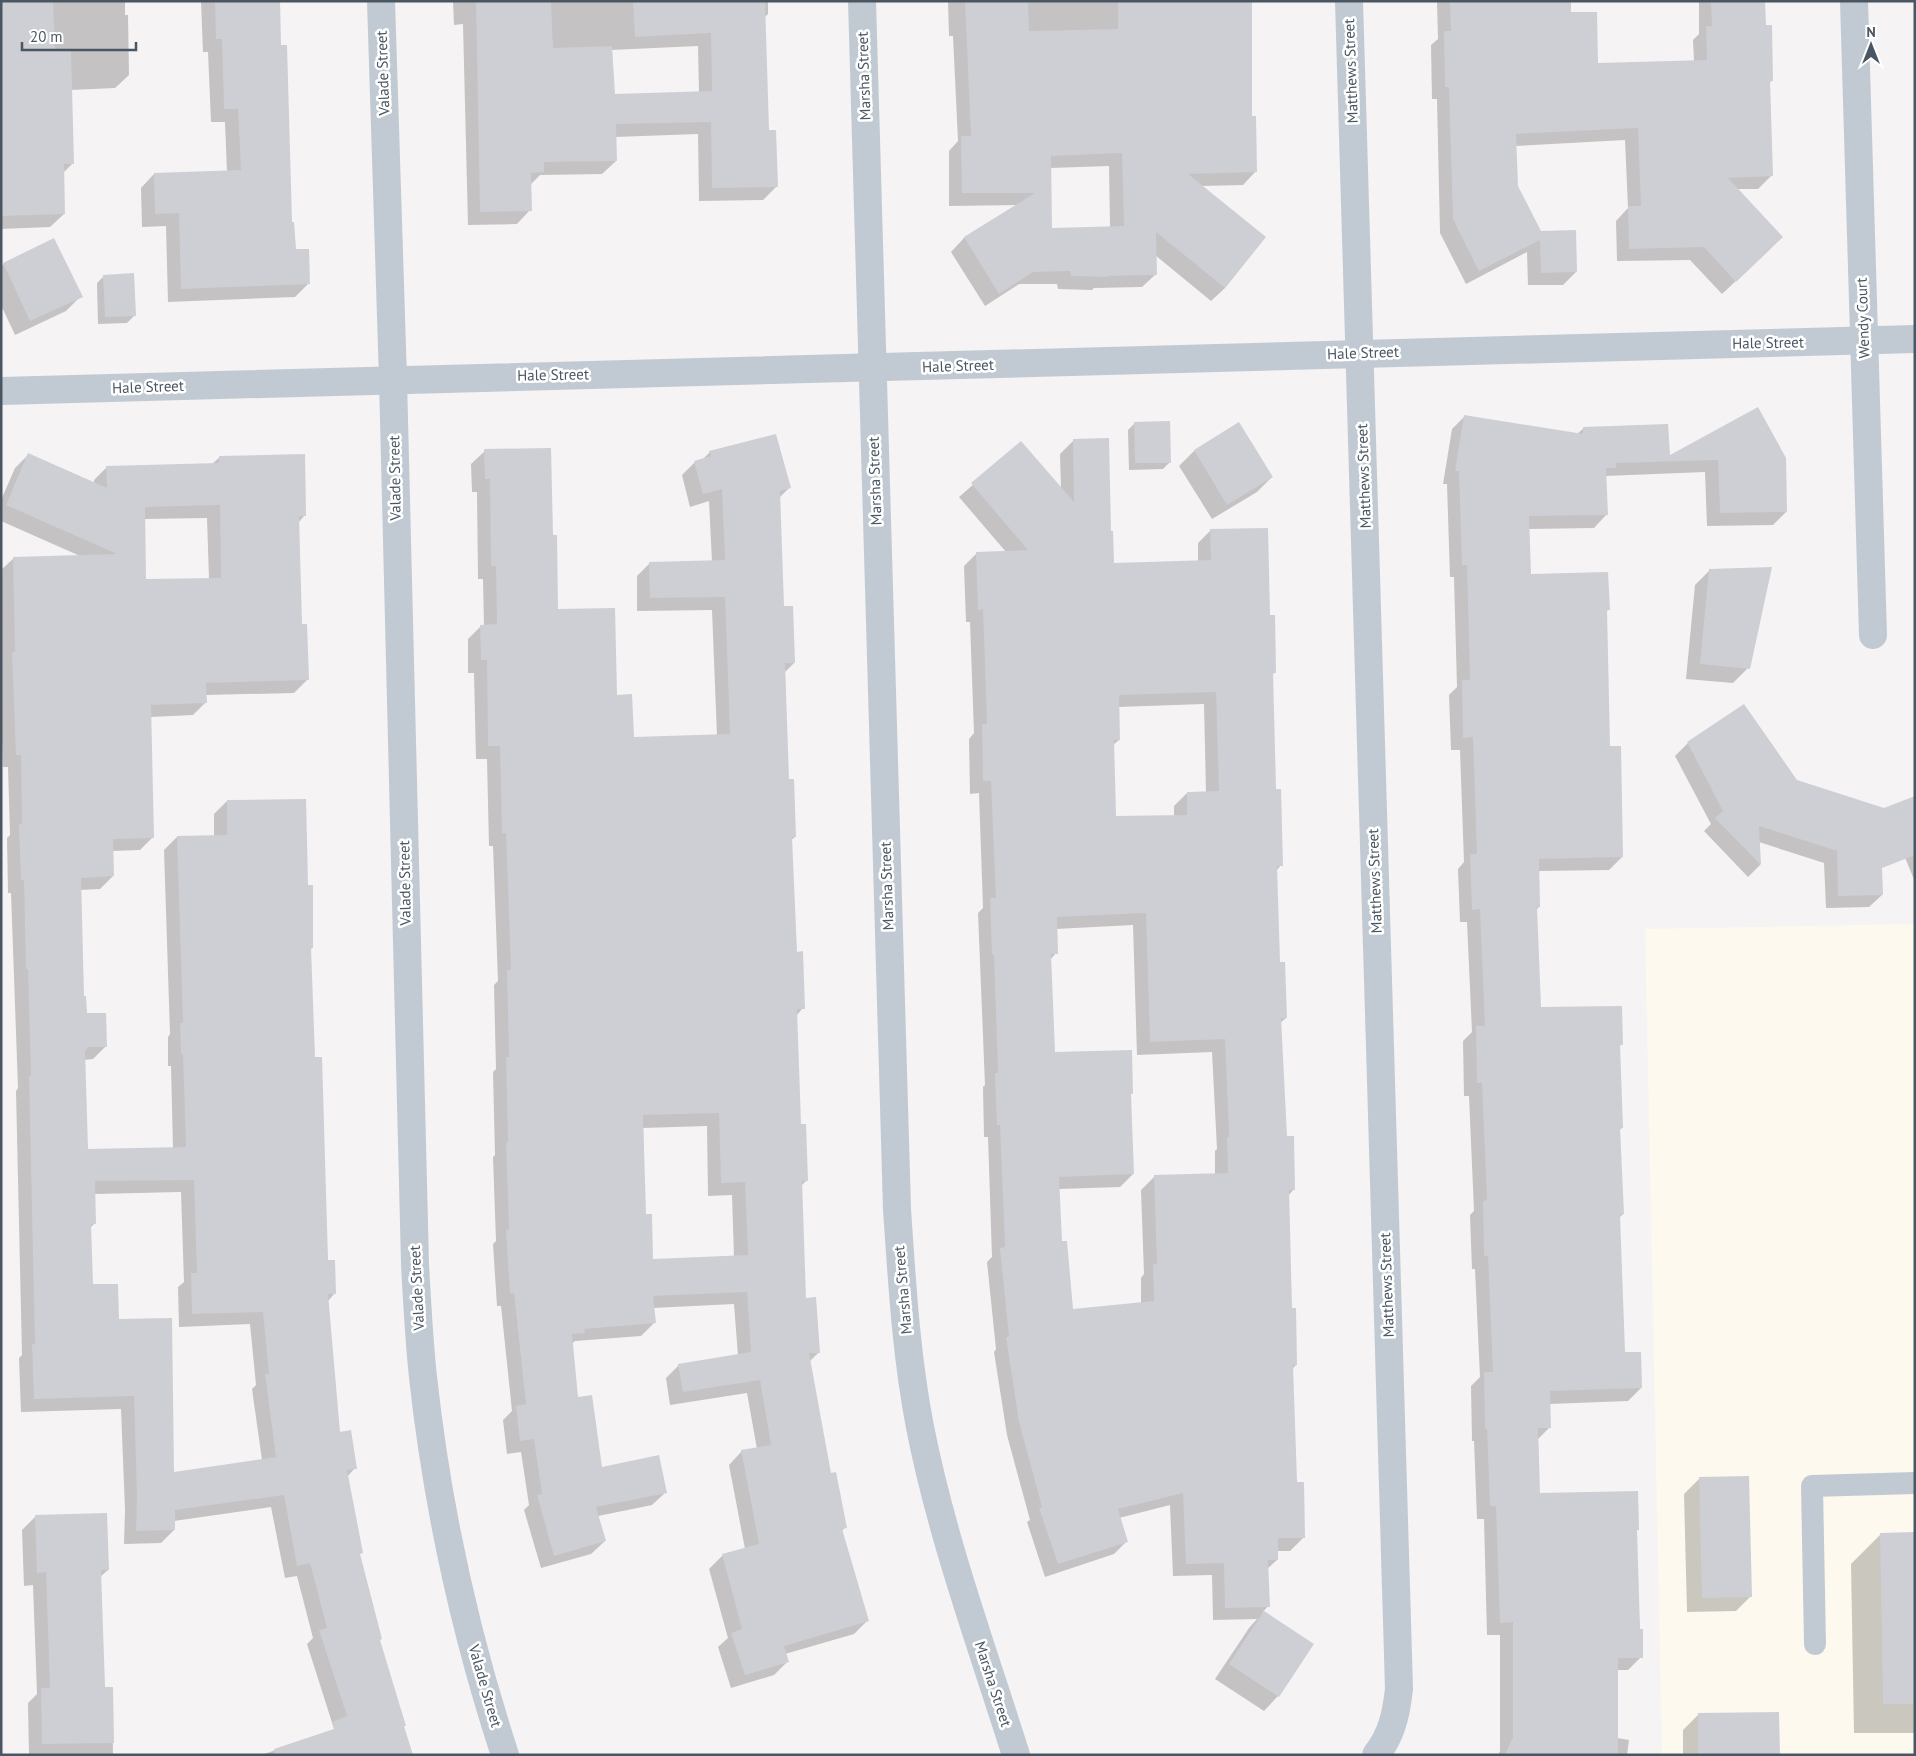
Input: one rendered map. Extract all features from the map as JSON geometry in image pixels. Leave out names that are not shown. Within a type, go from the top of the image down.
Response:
[{"type":"street","name":"Valade Street","points":[[381,1],[393,379],[415,1264],[423,1376],[438,1488],[466,1617],[505,1755]]},
{"type":"street","name":"Marsha Street","points":[[862,1],[896,1199],[906,1330],[920,1427],[942,1522],[1016,1755]]},
{"type":"street","name":"Matthews Street","points":[[1349,1],[1361,354],[1399,1689],[1396,1714],[1386,1742],[1376,1755]]},
{"type":"street","name":"Wendy Court","points":[[1854,1],[1873,635]]},
{"type":"street","name":"Hale Street","points":[[1,391],[1915,339]]},
{"type":"lane","points":[[1815,1644],[1812,1486],[1915,1483]]},
{"type":"shaded area","points":[[1915,924],[1915,1755],[1662,1755],[1645,929]]},
{"type":"building","points":[[1,1],[53,1],[55,50],[71,50],[74,164],[64,164],[65,214],[1,216]]},
{"type":"building","points":[[215,1],[280,1],[281,45],[287,45],[292,222],[294,222],[296,249],[309,249],[310,284],[181,289],[179,213],[155,214],[154,173],[241,170],[238,109],[224,109],[222,39],[216,39]]},
{"type":"building","points":[[476,1],[551,1],[553,48],[612,46],[615,94],[712,91],[711,33],[635,37],[633,1],[765,1],[769,130],[776,130],[778,187],[712,188],[711,122],[616,124],[617,161],[544,162],[544,172],[531,173],[532,211],[480,212]]},
{"type":"building","points":[[965,1],[1028,1],[1029,31],[1118,29],[1118,1],[1252,1],[1252,116],[1256,116],[1257,172],[1188,174],[1266,237],[1225,288],[1156,232],[1157,275],[1107,277],[1071,276],[1070,271],[1033,272],[999,294],[964,237],[1035,193],[962,193],[961,136],[971,136]],"holes":[[[1122,153],[1124,226],[1052,228],[1051,156]]]},
{"type":"building","points":[[1450,1],[1571,1],[1571,12],[1597,12],[1598,63],[1707,60],[1706,26],[1712,26],[1711,1],[1765,1],[1766,25],[1772,25],[1773,81],[1770,81],[1773,176],[1728,178],[1783,237],[1736,282],[1704,247],[1629,249],[1628,206],[1641,206],[1638,128],[1516,134],[1518,186],[1541,231],[1576,230],[1577,272],[1541,273],[1540,240],[1479,271],[1453,219],[1449,87],[1445,87],[1444,31],[1451,31]]},
{"type":"building","points":[[54,238],[83,297],[30,321],[3,263]]},
{"type":"building","points":[[134,273],[136,316],[105,317],[103,275]]},
{"type":"building","points":[[1758,407],[1786,458],[1787,512],[1720,513],[1718,460],[1616,463],[1616,468],[1606,468],[1608,515],[1529,516],[1531,574],[1608,572],[1610,610],[1607,610],[1610,746],[1621,746],[1623,857],[1539,859],[1540,907],[1537,907],[1541,1007],[1622,1006],[1623,1045],[1620,1045],[1623,1128],[1620,1128],[1624,1214],[1620,1215],[1625,1352],[1641,1352],[1642,1388],[1550,1391],[1551,1428],[1538,1428],[1540,1493],[1638,1491],[1639,1530],[1637,1530],[1640,1629],[1643,1629],[1643,1658],[1618,1658],[1618,1755],[1505,1755],[1513,1737],[1513,1622],[1500,1623],[1496,1506],[1490,1506],[1487,1429],[1485,1429],[1484,1372],[1493,1372],[1488,1256],[1484,1256],[1483,1201],[1487,1200],[1482,1083],[1477,1083],[1476,1026],[1485,1026],[1480,909],[1472,910],[1470,854],[1477,854],[1473,737],[1463,738],[1462,680],[1470,680],[1467,565],[1462,565],[1459,471],[1455,471],[1464,415],[1583,434],[1583,427],[1668,424],[1670,455]]},
{"type":"building","points":[[1170,421],[1171,463],[1135,463],[1134,422]]},
{"type":"building","points":[[1239,422],[1273,477],[1227,505],[1194,450]]},
{"type":"building","points":[[776,434],[791,488],[780,491],[784,606],[793,606],[795,663],[785,663],[789,779],[794,779],[796,837],[792,837],[797,952],[803,951],[805,1009],[797,1009],[801,1124],[806,1124],[808,1181],[802,1181],[806,1298],[816,1297],[820,1353],[809,1353],[831,1473],[836,1472],[847,1528],[842,1529],[869,1621],[784,1646],[789,1662],[745,1675],[731,1633],[742,1629],[722,1554],[759,1544],[741,1450],[771,1445],[760,1380],[683,1392],[678,1364],[751,1352],[747,1292],[653,1296],[656,1323],[584,1329],[585,1333],[572,1334],[578,1397],[592,1395],[602,1467],[659,1455],[667,1493],[596,1507],[606,1541],[554,1556],[537,1495],[542,1494],[534,1439],[520,1441],[516,1406],[526,1404],[514,1293],[510,1293],[506,1230],[509,1229],[506,1143],[508,1142],[506,1057],[509,1057],[507,970],[511,970],[506,833],[502,833],[500,746],[488,746],[487,660],[481,660],[480,625],[497,624],[496,566],[491,566],[490,479],[485,479],[484,449],[551,448],[553,535],[557,535],[558,609],[615,608],[617,695],[632,694],[634,737],[730,734],[725,597],[650,598],[649,562],[725,560],[722,489],[703,494],[694,461],[711,456],[709,451]],"holes":[[[719,1113],[721,1183],[745,1182],[748,1255],[653,1259],[652,1214],[646,1214],[643,1115]]]},
{"type":"building","points":[[1109,438],[1111,531],[1113,531],[1114,563],[1211,560],[1210,529],[1268,528],[1270,615],[1275,615],[1276,673],[1273,673],[1276,789],[1281,789],[1283,866],[1277,866],[1280,962],[1285,962],[1287,1018],[1281,1018],[1287,1136],[1294,1136],[1295,1190],[1289,1190],[1292,1308],[1296,1308],[1297,1365],[1293,1365],[1297,1482],[1304,1482],[1305,1538],[1278,1538],[1278,1560],[1268,1560],[1270,1607],[1225,1608],[1224,1563],[1186,1564],[1183,1493],[1118,1509],[1128,1542],[1058,1564],[1039,1508],[1042,1507],[1019,1422],[1006,1337],[1009,1337],[1000,1248],[1005,1247],[1000,1125],[997,1125],[995,1073],[998,1073],[990,898],[996,898],[991,781],[983,781],[982,724],[987,724],[983,609],[978,610],[976,552],[1028,550],[971,483],[1021,441],[1074,502],[1073,439]],"holes":[[[1216,692],[1219,791],[1187,792],[1187,815],[1116,816],[1114,740],[1120,740],[1119,695]],[[1146,913],[1150,1042],[1225,1039],[1229,1137],[1227,1137],[1228,1173],[1154,1175],[1157,1264],[1153,1264],[1154,1301],[1073,1309],[1067,1241],[1062,1241],[1059,1177],[1134,1174],[1131,1094],[1133,1094],[1132,1050],[1055,1052],[1051,954],[1058,954],[1057,917]]]},
{"type":"building","points":[[28,453],[107,488],[106,466],[219,463],[219,456],[305,454],[306,516],[299,516],[302,624],[307,624],[309,680],[206,683],[207,703],[151,705],[154,838],[113,839],[114,876],[81,878],[84,996],[86,996],[87,1013],[106,1013],[107,1047],[87,1047],[87,1050],[85,1050],[88,1149],[186,1147],[180,1023],[183,1023],[177,836],[227,835],[227,800],[306,799],[308,885],[313,885],[313,948],[311,948],[315,1057],[322,1057],[328,1260],[335,1260],[336,1294],[328,1294],[340,1432],[351,1430],[357,1469],[347,1470],[363,1553],[360,1554],[382,1639],[380,1640],[413,1755],[275,1755],[274,1749],[334,1729],[332,1722],[347,1716],[319,1630],[327,1628],[310,1563],[297,1566],[284,1495],[175,1510],[175,1530],[136,1531],[137,1496],[134,1396],[34,1399],[32,1344],[35,1344],[29,1076],[31,1076],[24,880],[21,880],[19,824],[22,824],[21,755],[16,755],[12,652],[15,652],[13,557],[117,554],[6,505]],"holes":[[[220,505],[221,578],[146,579],[145,507]],[[194,1180],[197,1273],[191,1273],[192,1314],[263,1312],[269,1374],[265,1374],[276,1457],[174,1472],[172,1318],[119,1319],[118,1284],[93,1284],[91,1224],[96,1224],[95,1181]]]},
{"type":"building","points":[[1772,567],[1750,669],[1700,664],[1709,569]]},
{"type":"building","points":[[1744,704],[1797,780],[1884,808],[1915,796],[1915,855],[1882,868],[1883,895],[1838,896],[1837,851],[1759,826],[1761,865],[1715,818],[1723,811],[1687,742]]},
{"type":"building","points":[[1749,1476],[1752,1597],[1702,1598],[1699,1477]]},
{"type":"building","points":[[107,1513],[109,1570],[101,1570],[105,1687],[113,1687],[114,1743],[42,1744],[41,1688],[50,1688],[46,1572],[37,1573],[35,1515]]},
{"type":"building","points":[[1915,1532],[1915,1704],[1883,1704],[1880,1533]]},
{"type":"building","points":[[1264,1611],[1314,1644],[1279,1697],[1229,1664]]},
{"type":"building","points":[[1779,1712],[1780,1755],[1698,1755],[1698,1713]]}]
